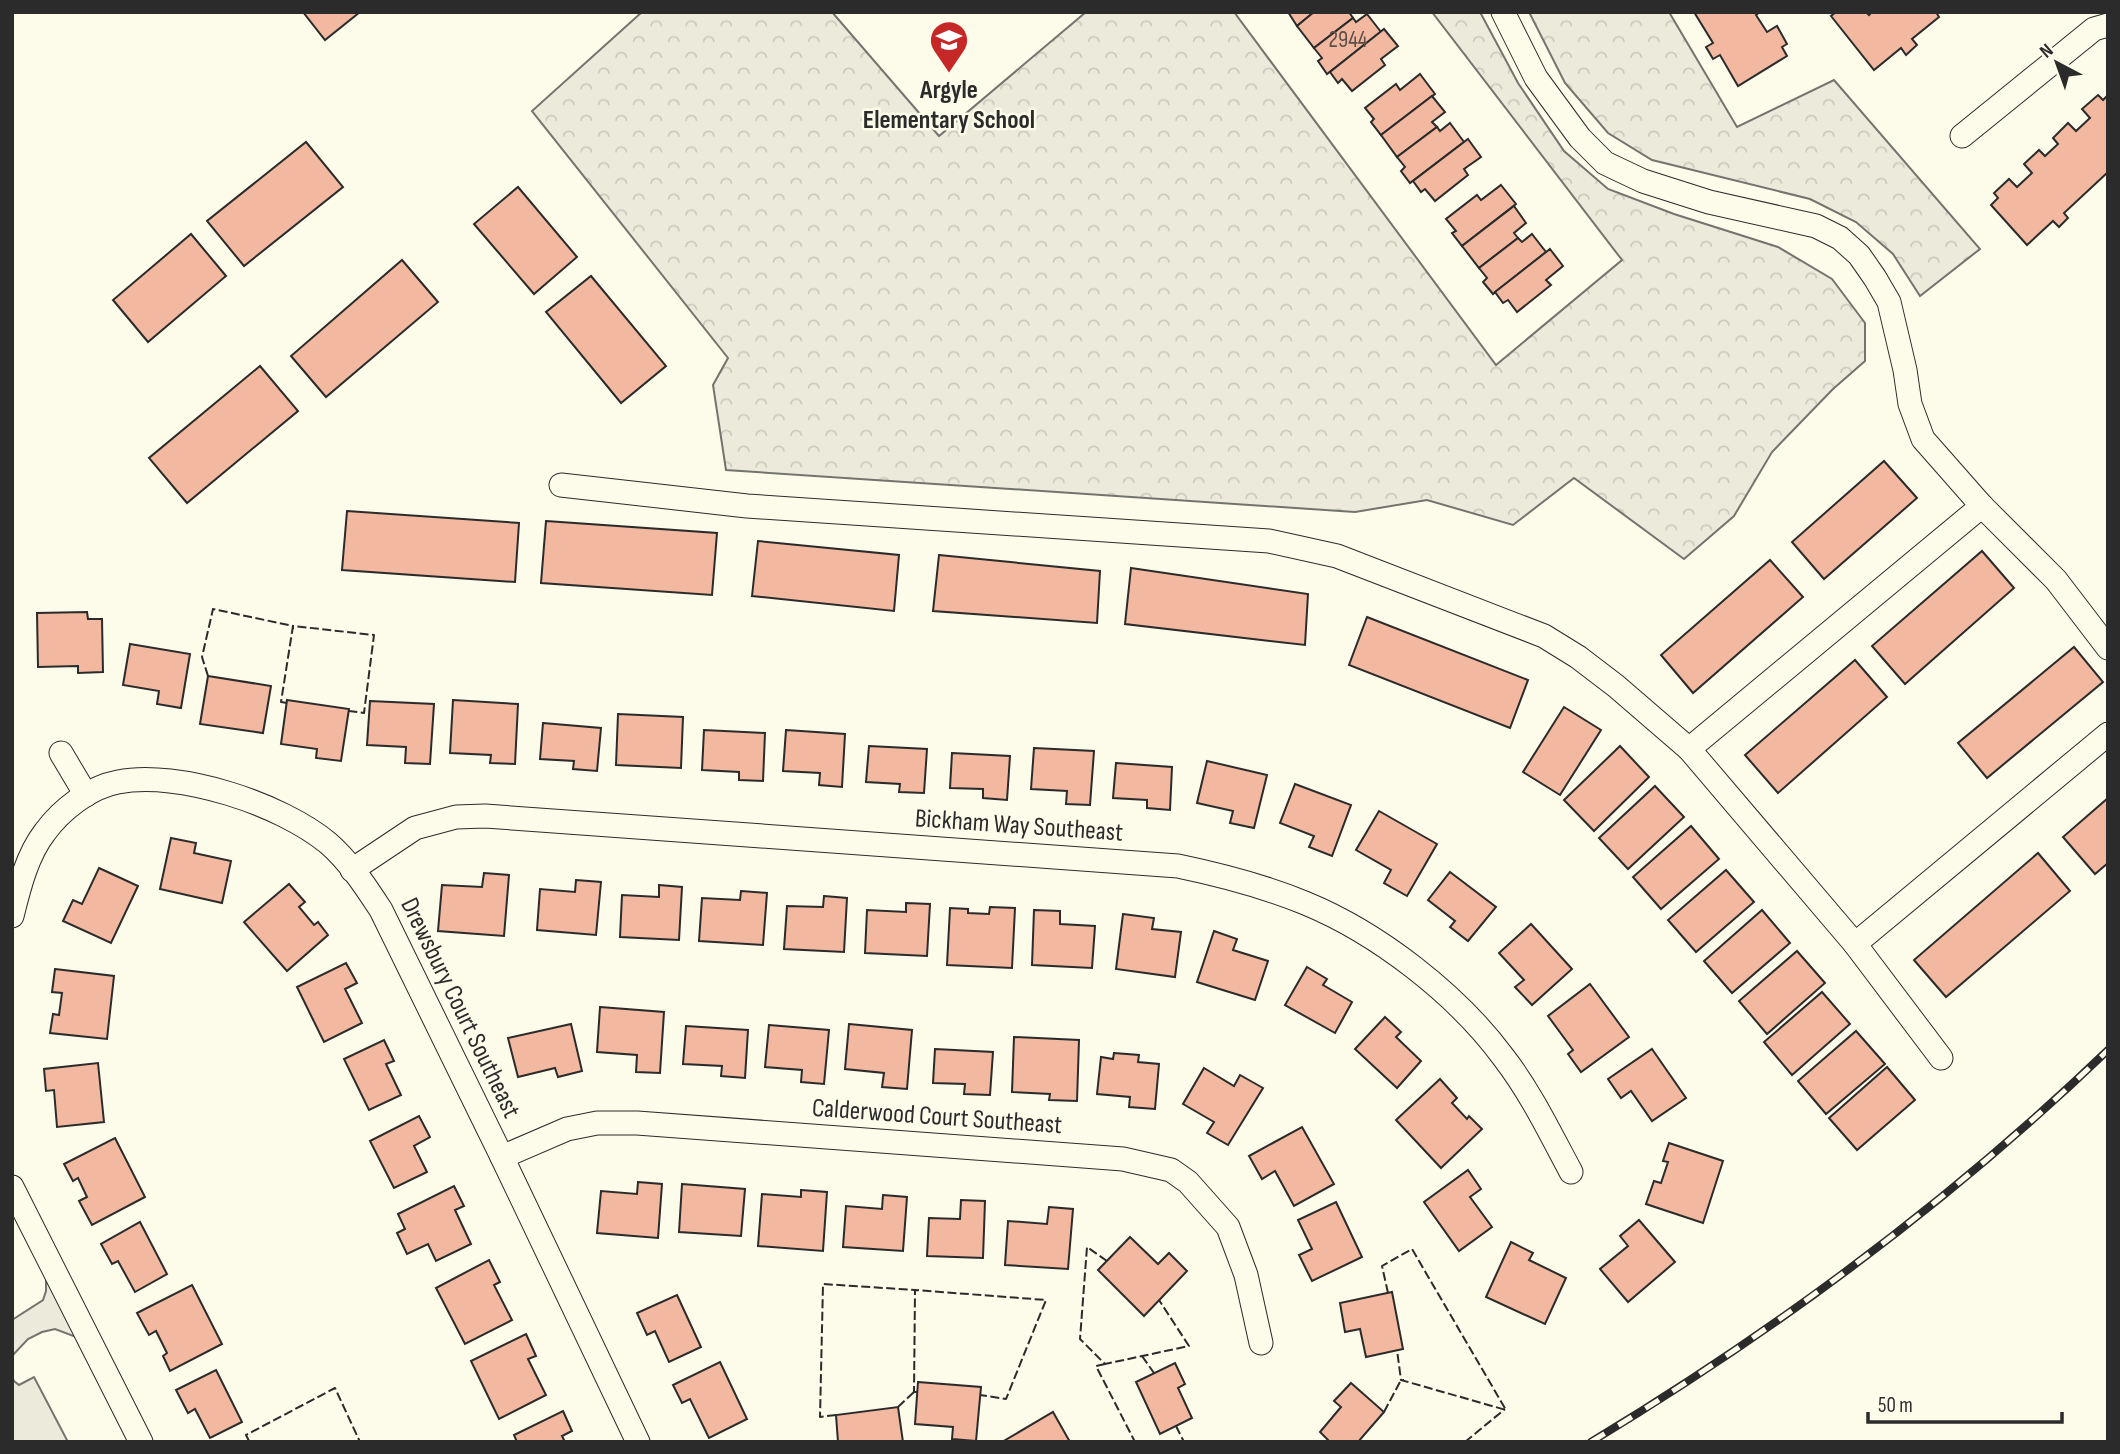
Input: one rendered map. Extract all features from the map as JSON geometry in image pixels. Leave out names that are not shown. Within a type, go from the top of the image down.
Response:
[{"type":"street","points":[[1503,12],[1536,78],[1580,138],[1605,163],[1643,181],[1709,202],[1816,226],[1840,238],[1859,255],[1889,302],[1910,404],[1923,439],[1982,506],[2056,580],[2108,648]]},
{"type":"street","points":[[1962,136],[2094,29],[2108,25]]},
{"type":"street","points":[[561,485],[747,506],[1269,541],[1337,556],[1544,636],[1578,657],[1616,686],[1689,749],[1855,944],[1941,1058]]},
{"type":"street","points":[[1689,749],[1982,506]]},
{"type":"street","points":[[1855,944],[2108,734]]},
{"type":"street","points":[[61,753],[86,795]]},
{"type":"street","name":"Drewsbury Court Southeast","points":[[12,916],[22,878],[43,834],[59,816],[86,795],[117,782],[152,780],[227,792],[267,806],[307,828],[330,845],[381,910],[638,1442]]},
{"type":"street","name":"Bickham Way Southeast","points":[[352,870],[415,828],[456,817],[485,816],[1178,866],[1212,873],[1306,904],[1349,925],[1423,975],[1457,1006],[1503,1056],[1528,1092],[1571,1172]]},
{"type":"street","name":"Calderwood Court Southeast","points":[[502,1157],[566,1129],[597,1123],[637,1123],[1150,1163],[1171,1170],[1188,1182],[1228,1227],[1246,1275],[1261,1343]]},
{"type":"street","points":[[12,1187],[141,1442]]},
{"type":"green space","points":[[642,12],[832,12],[939,136],[1086,12],[1234,12],[1496,365],[1622,260],[1432,12],[1480,12],[1518,83],[1564,151],[1608,189],[1674,214],[1778,247],[1832,279],[1865,323],[1865,361],[1833,389],[1772,452],[1734,516],[1684,559],[1574,478],[1513,525],[1427,500],[1355,512],[726,470],[713,385],[728,358],[532,111]]},
{"type":"green space","points":[[1529,12],[1669,12],[1737,127],[1834,80],[1980,249],[1920,296],[1893,254],[1856,222],[1810,199],[1652,160],[1608,133],[1565,83]]},
{"type":"shaded area","points":[[46,1277],[76,1337],[55,1329],[42,1332],[28,1339],[12,1356],[12,1320],[43,1300]]},
{"type":"shaded area","points":[[12,1377],[19,1385],[34,1377],[68,1442],[12,1442]]},
{"type":"building","points":[[303,12],[360,12],[325,40]]},
{"type":"building","points":[[1288,12],[1314,12],[1297,26]]},
{"type":"building","points":[[1314,12],[1349,12],[1353,18],[1314,48],[1297,26]]},
{"type":"building","points":[[1694,12],[1760,12],[1756,15],[1767,32],[1777,26],[1787,44],[1782,47],[1787,56],[1738,86],[1720,55],[1713,59],[1706,47],[1713,43]]},
{"type":"building","points":[[1836,12],[1866,12],[1869,15],[1872,12],[1936,12],[1939,17],[1912,39],[1917,45],[1906,55],[1901,48],[1874,70],[1831,16]]},
{"type":"building","points":[[1367,14],[1381,32],[1327,74],[1318,61],[1322,58],[1314,48],[1353,18],[1356,22]]},
{"type":"building","points":[[1384,29],[1398,46],[1381,59],[1385,65],[1352,91],[1342,79],[1338,83],[1330,72]]},
{"type":"building","points":[[1420,74],[1435,94],[1381,135],[1371,122],[1374,119],[1365,108],[1396,84],[1400,90]]},
{"type":"building","points":[[2098,95],[2103,100],[2108,95],[2108,172],[2064,213],[2068,218],[2059,227],[2053,221],[2027,245],[1991,205],[1998,198],[1994,193],[2009,179],[2017,187],[2032,173],[2024,164],[2039,150],[2045,156],[2058,144],[2053,138],[2068,123],[2076,131],[2090,118],[2082,109]]},
{"type":"building","points":[[1432,96],[1445,112],[1432,122],[1437,127],[1397,157],[1381,135]]},
{"type":"building","points":[[1450,123],[1464,142],[1410,183],[1401,171],[1405,167],[1397,157],[1437,127],[1440,131]]},
{"type":"building","points":[[1468,139],[1481,157],[1464,169],[1468,175],[1435,201],[1425,189],[1421,192],[1413,181]]},
{"type":"building","points":[[306,142],[343,187],[244,266],[207,221]]},
{"type":"building","points":[[1501,185],[1516,204],[1462,246],[1452,233],[1456,231],[1446,219],[1477,195],[1481,200]]},
{"type":"building","points":[[518,187],[577,257],[534,294],[474,224]]},
{"type":"building","points":[[1514,206],[1526,223],[1514,233],[1518,238],[1479,268],[1462,246]]},
{"type":"building","points":[[191,234],[226,276],[148,342],[113,300]]},
{"type":"building","points":[[1532,234],[1546,252],[1493,294],[1483,282],[1487,278],[1479,268],[1518,238],[1522,242]]},
{"type":"building","points":[[1550,249],[1563,266],[1546,280],[1551,285],[1517,312],[1508,300],[1503,303],[1495,292]]},
{"type":"building","points":[[402,260],[438,302],[326,397],[291,356]]},
{"type":"building","points":[[591,276],[666,366],[621,403],[546,312]]},
{"type":"building","points":[[260,366],[298,411],[187,503],[149,458]]},
{"type":"building","points":[[1884,461],[1917,498],[1824,579],[1792,542]]},
{"type":"building","points":[[347,511],[519,523],[515,582],[342,570]]},
{"type":"building","points":[[546,521],[717,533],[712,595],[541,583]]},
{"type":"building","points":[[758,541],[899,555],[894,611],[752,596]]},
{"type":"building","points":[[1982,551],[2014,588],[1905,684],[1872,646]]},
{"type":"building","points":[[939,555],[1100,571],[1097,623],[933,611]]},
{"type":"building","points":[[1770,560],[1803,597],[1693,693],[1661,655]]},
{"type":"building","points":[[1131,568],[1308,594],[1305,645],[1125,624]]},
{"type":"building","points":[[87,612],[88,619],[102,619],[103,672],[78,673],[78,666],[38,667],[37,613]]},
{"type":"building","points":[[1367,617],[1528,680],[1510,728],[1349,665]]},
{"type":"building","points":[[130,644],[190,654],[181,708],[157,704],[159,691],[123,685]]},
{"type":"building","points":[[2074,647],[2103,682],[1987,778],[1958,743]]},
{"type":"building","points":[[1855,660],[1887,697],[1778,793],[1745,755]]},
{"type":"building","points":[[208,676],[271,686],[263,733],[200,724]]},
{"type":"building","points":[[287,700],[349,709],[341,761],[316,758],[317,749],[281,744]]},
{"type":"building","points":[[453,700],[518,704],[515,764],[490,763],[491,755],[450,753]]},
{"type":"building","points":[[370,701],[434,704],[430,764],[405,763],[406,747],[367,745]]},
{"type":"building","points":[[1564,707],[1601,730],[1560,795],[1523,772]]},
{"type":"building","points":[[618,714],[683,717],[681,768],[616,765]]},
{"type":"building","points":[[543,723],[601,728],[597,771],[573,769],[574,761],[540,759]]},
{"type":"building","points":[[704,730],[765,733],[763,781],[739,780],[739,772],[702,770]]},
{"type":"building","points":[[786,730],[845,734],[842,787],[819,785],[820,773],[783,771]]},
{"type":"building","points":[[869,746],[927,749],[924,793],[899,792],[900,784],[866,782]]},
{"type":"building","points":[[1620,746],[1649,777],[1594,831],[1564,800]]},
{"type":"building","points":[[1034,748],[1094,751],[1090,805],[1066,804],[1067,791],[1031,789]]},
{"type":"building","points":[[952,753],[1010,756],[1007,800],[983,798],[983,789],[950,788]]},
{"type":"building","points":[[1207,761],[1267,775],[1254,828],[1230,823],[1233,811],[1197,803]]},
{"type":"building","points":[[1116,763],[1172,767],[1170,810],[1147,808],[1147,800],[1113,798]]},
{"type":"building","points":[[1295,784],[1351,805],[1332,856],[1309,847],[1314,836],[1280,823]]},
{"type":"building","points":[[1655,786],[1684,817],[1628,869],[1599,838]]},
{"type":"building","points":[[2108,798],[2108,863],[2095,874],[2063,837]]},
{"type":"building","points":[[1379,811],[1437,844],[1407,896],[1384,883],[1391,870],[1356,850]]},
{"type":"building","points":[[1691,826],[1719,859],[1661,909],[1633,877]]},
{"type":"building","points":[[171,838],[196,843],[194,853],[231,861],[222,903],[160,889]]},
{"type":"building","points":[[2038,853],[2070,891],[1946,997],[1914,960]]},
{"type":"building","points":[[99,868],[138,886],[111,943],[63,921],[73,900],[82,904]]},
{"type":"building","points":[[1726,870],[1754,902],[1696,952],[1668,920]]},
{"type":"building","points":[[1450,872],[1496,907],[1468,941],[1450,927],[1455,921],[1428,900]]},
{"type":"building","points":[[484,873],[509,875],[504,936],[438,931],[442,885],[482,887]]},
{"type":"building","points":[[576,880],[601,882],[596,935],[537,930],[540,889],[575,892]]},
{"type":"building","points":[[289,884],[305,902],[299,907],[314,925],[318,922],[328,935],[287,971],[244,922]]},
{"type":"building","points":[[659,885],[682,887],[679,940],[620,937],[622,895],[659,897]]},
{"type":"building","points":[[741,891],[767,893],[763,945],[699,941],[702,898],[740,900]]},
{"type":"building","points":[[824,896],[847,898],[844,952],[784,949],[787,906],[823,907]]},
{"type":"building","points":[[906,903],[930,904],[927,956],[865,953],[867,910],[906,912]]},
{"type":"building","points":[[990,907],[1015,908],[1012,968],[947,965],[950,908],[968,909],[968,913],[989,914]]},
{"type":"building","points":[[1034,910],[1060,911],[1060,924],[1095,926],[1092,968],[1032,965]]},
{"type":"building","points":[[1762,910],[1790,943],[1732,993],[1704,961]]},
{"type":"building","points":[[1123,914],[1154,918],[1152,929],[1181,932],[1175,977],[1116,969]]},
{"type":"building","points":[[1531,924],[1572,969],[1532,1005],[1515,987],[1524,980],[1499,953]]},
{"type":"building","points":[[1214,931],[1237,939],[1233,950],[1268,961],[1255,1000],[1197,982]]},
{"type":"building","points":[[1797,951],[1825,983],[1767,1034],[1739,1001]]},
{"type":"building","points":[[346,963],[357,983],[345,989],[362,1023],[324,1042],[297,987]]},
{"type":"building","points":[[1307,967],[1327,979],[1323,985],[1352,1002],[1335,1033],[1285,1005]]},
{"type":"building","points":[[55,969],[114,976],[107,1039],[50,1033],[53,1014],[59,1015],[62,993],[52,992]]},
{"type":"building","points":[[1590,984],[1629,1037],[1581,1072],[1568,1054],[1573,1050],[1548,1016]]},
{"type":"building","points":[[1822,992],[1850,1024],[1792,1075],[1764,1042]]},
{"type":"building","points":[[600,1007],[664,1012],[660,1073],[636,1072],[637,1055],[597,1052]]},
{"type":"building","points":[[1385,1017],[1401,1032],[1396,1037],[1421,1061],[1397,1088],[1355,1049]]},
{"type":"building","points":[[571,1024],[582,1071],[558,1077],[555,1068],[518,1077],[508,1038]]},
{"type":"building","points":[[849,1024],[912,1030],[907,1089],[882,1087],[884,1073],[845,1069]]},
{"type":"building","points":[[769,1025],[829,1030],[824,1084],[801,1082],[802,1070],[765,1067]]},
{"type":"building","points":[[686,1026],[748,1030],[745,1078],[721,1076],[722,1066],[683,1064]]},
{"type":"building","points":[[1856,1031],[1885,1064],[1826,1114],[1798,1081]]},
{"type":"building","points":[[1014,1037],[1079,1040],[1077,1101],[1049,1100],[1050,1094],[1012,1092]]},
{"type":"building","points":[[384,1040],[394,1061],[386,1064],[401,1095],[369,1110],[344,1059]]},
{"type":"building","points":[[935,1049],[993,1052],[990,1095],[964,1094],[965,1084],[933,1083]]},
{"type":"building","points":[[1652,1049],[1686,1098],[1652,1121],[1631,1091],[1621,1098],[1608,1079]]},
{"type":"building","points":[[1114,1053],[1139,1055],[1138,1062],[1159,1064],[1155,1109],[1129,1107],[1130,1097],[1097,1094],[1101,1057],[1113,1059]]},
{"type":"building","points":[[98,1063],[104,1122],[57,1127],[54,1090],[46,1091],[44,1069]]},
{"type":"building","points":[[1887,1067],[1915,1100],[1857,1150],[1829,1118]]},
{"type":"building","points":[[1204,1068],[1234,1086],[1240,1075],[1263,1088],[1228,1145],[1207,1133],[1214,1122],[1183,1104]]},
{"type":"building","points":[[1440,1079],[1457,1098],[1452,1103],[1467,1119],[1469,1116],[1482,1129],[1441,1168],[1396,1120]]},
{"type":"building","points":[[419,1116],[430,1137],[414,1146],[427,1172],[394,1188],[370,1141]]},
{"type":"building","points":[[1302,1127],[1334,1184],[1294,1206],[1275,1171],[1262,1179],[1249,1156]]},
{"type":"building","points":[[115,1138],[145,1197],[92,1225],[79,1201],[87,1197],[78,1178],[73,1181],[64,1164]]},
{"type":"building","points":[[1669,1143],[1723,1161],[1703,1223],[1646,1204],[1654,1181],[1661,1183],[1668,1162],[1663,1161]]},
{"type":"building","points":[[1468,1170],[1481,1189],[1470,1197],[1492,1227],[1459,1251],[1424,1202]]},
{"type":"building","points":[[638,1182],[662,1184],[658,1238],[597,1233],[601,1191],[637,1194]]},
{"type":"building","points":[[682,1184],[745,1189],[741,1236],[679,1232]]},
{"type":"building","points":[[454,1186],[464,1206],[455,1210],[471,1244],[436,1261],[428,1244],[407,1254],[397,1233],[405,1229],[398,1214]]},
{"type":"building","points":[[801,1190],[827,1192],[823,1251],[758,1246],[762,1194],[801,1197]]},
{"type":"building","points":[[883,1195],[907,1197],[903,1251],[843,1247],[846,1206],[882,1209]]},
{"type":"building","points":[[961,1200],[985,1201],[983,1258],[927,1256],[929,1218],[960,1219]]},
{"type":"building","points":[[1336,1202],[1362,1257],[1312,1281],[1299,1255],[1312,1249],[1298,1220]]},
{"type":"building","points":[[1049,1207],[1073,1209],[1068,1269],[1005,1265],[1008,1221],[1047,1224]]},
{"type":"building","points":[[1639,1220],[1675,1262],[1628,1302],[1600,1269],[1628,1246],[1620,1236]]},
{"type":"building","points":[[140,1222],[167,1274],[135,1292],[118,1261],[112,1264],[101,1244]]},
{"type":"building","points":[[1130,1237],[1158,1264],[1169,1253],[1187,1271],[1144,1316],[1098,1270]]},
{"type":"building","points":[[1511,1242],[1533,1253],[1529,1260],[1566,1278],[1545,1324],[1486,1297]]},
{"type":"building","points":[[489,1260],[500,1282],[494,1285],[512,1320],[465,1344],[436,1288]]},
{"type":"building","points":[[192,1285],[222,1344],[170,1371],[163,1356],[167,1353],[156,1331],[149,1335],[137,1313]]},
{"type":"building","points":[[1392,1292],[1403,1349],[1366,1357],[1360,1329],[1345,1332],[1340,1303]]},
{"type":"building","points":[[677,1295],[701,1347],[669,1362],[655,1331],[647,1335],[637,1313]]},
{"type":"building","points":[[526,1334],[536,1356],[528,1359],[546,1395],[499,1419],[471,1361]]},
{"type":"building","points":[[720,1362],[747,1419],[709,1438],[690,1399],[682,1403],[673,1385]]},
{"type":"building","points":[[1175,1363],[1185,1384],[1178,1388],[1192,1418],[1160,1434],[1136,1382]]},
{"type":"building","points":[[216,1370],[242,1422],[210,1438],[195,1409],[188,1413],[176,1390]]},
{"type":"building","points":[[918,1382],[981,1387],[976,1441],[952,1439],[953,1427],[915,1424]]},
{"type":"building","points":[[1351,1383],[1384,1412],[1358,1442],[1330,1442],[1320,1432],[1341,1407],[1334,1401]]},
{"type":"building","points":[[898,1407],[903,1442],[838,1442],[836,1415]]},
{"type":"building","points":[[563,1411],[572,1431],[562,1436],[565,1442],[517,1442],[514,1435]]},
{"type":"building","points":[[1053,1412],[1070,1442],[1002,1442]]},
{"type":"railway","points":[[1591,1442],[1728,1355],[1860,1260],[1988,1158],[2108,1050]]},
{"type":"fence","points":[[208,676],[202,657],[213,609],[293,626],[293,629]]},
{"type":"fence","points":[[287,703],[281,702],[293,626],[374,635],[364,713],[349,711]]},
{"type":"fence","points":[[1107,1261],[1087,1247],[1080,1339],[1105,1364],[1189,1346],[1159,1300]]},
{"type":"fence","points":[[1388,1293],[1382,1266],[1412,1249],[1506,1410],[1401,1380],[1397,1350]]},
{"type":"fence","points":[[836,1415],[820,1417],[823,1284],[915,1290]]},
{"type":"fence","points":[[917,1392],[914,1392],[915,1290],[1046,1300],[1006,1399],[980,1395]]},
{"type":"fence","points":[[1142,1356],[1154,1373]]},
{"type":"fence","points":[[1105,1364],[1096,1366],[1135,1442]]},
{"type":"fence","points":[[1384,1412],[1401,1380],[1404,1380]]},
{"type":"fence","points":[[249,1441],[246,1435],[335,1388],[360,1442]]},
{"type":"fence","points":[[898,1407],[914,1392]]},
{"type":"fence","points":[[1465,1442],[1505,1409]]},
{"type":"fence","points":[[1176,1426],[1184,1442]]},
{"type":"place","name":"Argyle Elementary School","points":[[949,74]]}]
